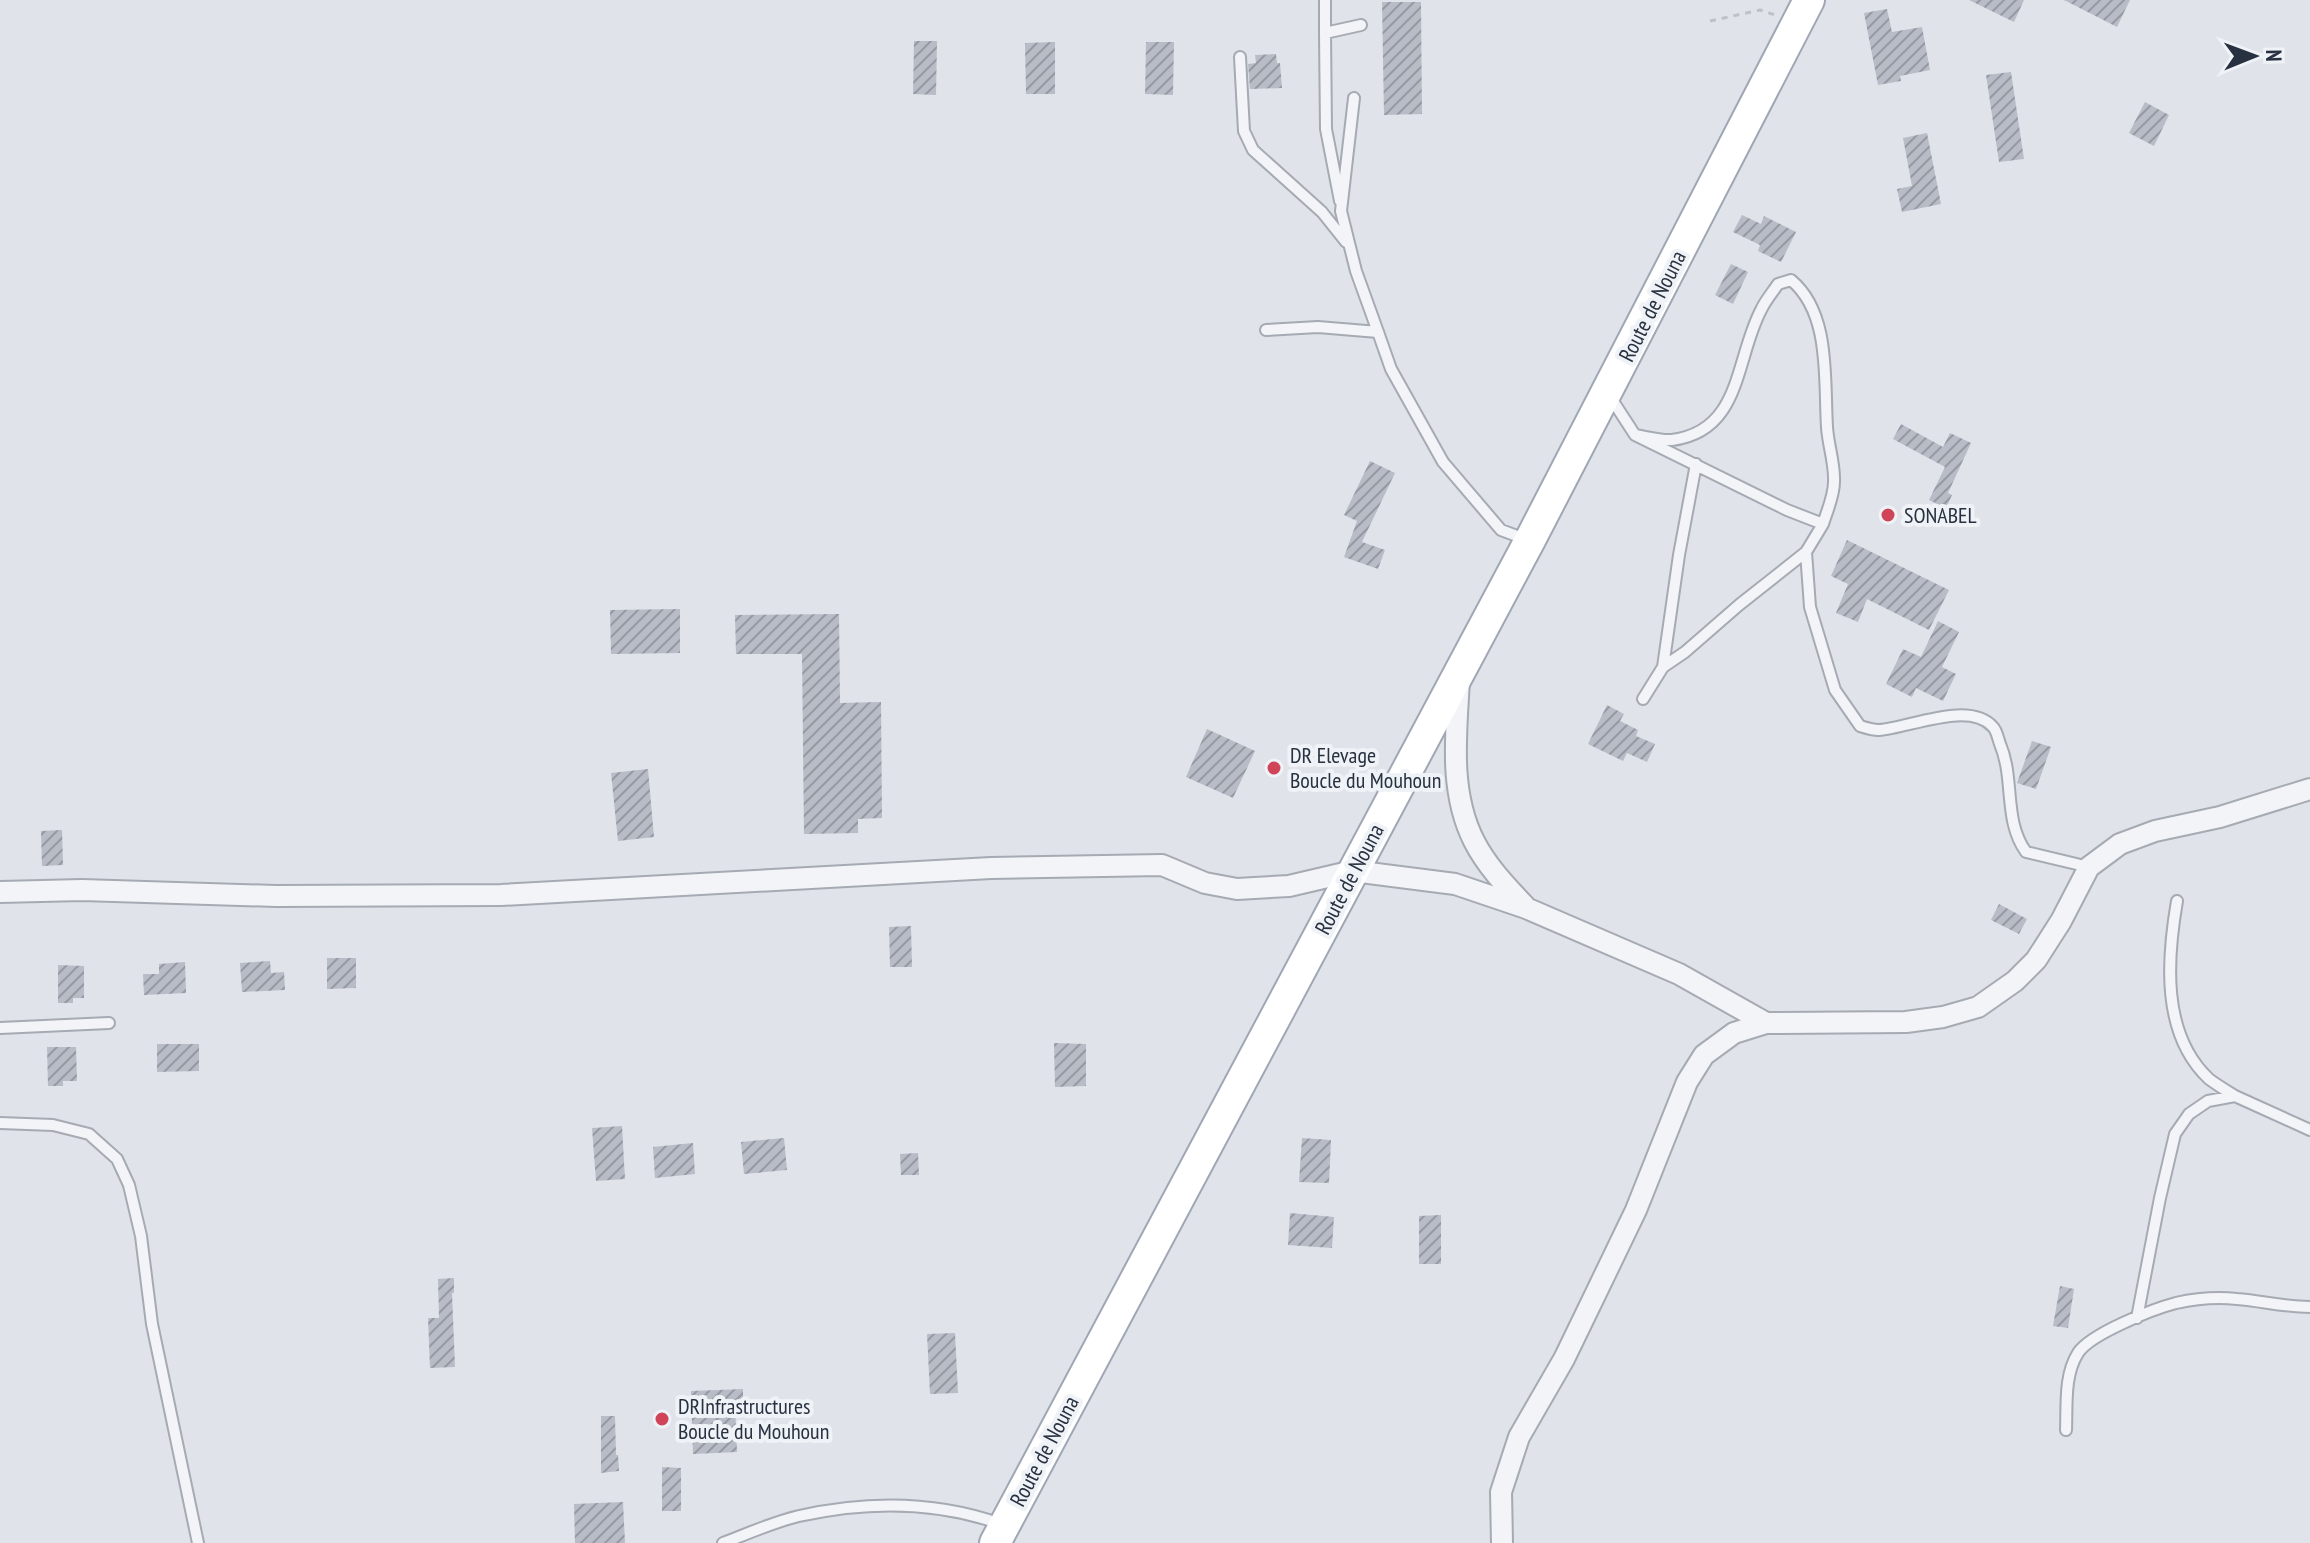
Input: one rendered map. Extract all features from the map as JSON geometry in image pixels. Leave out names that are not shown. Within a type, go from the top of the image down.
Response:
[{"type":"main road","name":"Route de Nouna","points":[[999,1534],[1530,540],[1804,11]]},
{"type":"street","points":[[1459,671],[1456,735],[1458,796],[1474,841],[1499,878],[1526,908]]},
{"type":"street","points":[[1502,1543],[1501,1492],[1519,1437],[1564,1359],[1636,1210],[1687,1082],[1704,1055],[1734,1033],[1766,1023],[1906,1022],[1943,1017],[1978,1007],[2015,981],[2036,960],[2061,921],[2089,867],[2120,844],[2155,831],[2220,817],[2310,789]]},
{"type":"street","points":[[0,892],[82,890],[276,896],[501,895],[991,868],[1162,865],[1205,883],[1237,889],[1289,886],[1353,871],[1455,884],[1526,908],[1679,974],[1766,1023]]},
{"type":"lane","points":[[1325,0],[1326,129],[1356,271],[1391,369],[1443,462],[1501,530],[1530,540]]},
{"type":"lane","points":[[1325,33],[1361,25]]},
{"type":"lane","points":[[1240,57],[1244,131],[1253,150],[1322,212],[1350,247]]},
{"type":"lane","points":[[1341,211],[1354,98]]},
{"type":"lane","points":[[1635,435],[1669,440],[1696,435],[1713,423],[1729,401],[1760,312],[1778,284],[1791,280],[1800,288],[1814,312],[1825,367],[1827,429],[1834,482],[1823,524],[1806,552],[1663,667],[1643,699]]},
{"type":"lane","points":[[1266,330],[1318,327],[1378,332]]},
{"type":"lane","points":[[1607,392],[1635,435],[1787,510],[1823,524]]},
{"type":"lane","points":[[1663,667],[1696,464]]},
{"type":"lane","points":[[1806,552],[1810,607],[1835,690],[1860,726],[1876,730],[1956,715],[1981,719],[1994,727],[2007,760],[2016,839],[2026,852],[2089,867]]},
{"type":"lane","points":[[2177,901],[2169,949],[2170,980],[2176,1018],[2186,1048],[2209,1078],[2235,1096],[2310,1130]]},
{"type":"lane","points":[[0,1028],[109,1023]]},
{"type":"lane","points":[[2137,1318],[2175,1134],[2189,1114],[2208,1101],[2235,1096]]},
{"type":"lane","points":[[0,1123],[53,1125],[89,1134],[117,1159],[129,1185],[141,1236],[152,1324],[198,1543]]},
{"type":"lane","points":[[2066,1430],[2070,1372],[2079,1351],[2103,1332],[2175,1303],[2237,1299],[2310,1307]]},
{"type":"lane","points":[[723,1543],[797,1516],[867,1506],[925,1506],[976,1515],[999,1534]]},
{"type":"path","points":[[1710,21],[1760,10],[1804,11]]},
{"type":"building","points":[[1969,0],[2024,0],[2014,22]]},
{"type":"building","points":[[2064,0],[2130,0],[2117,27]]},
{"type":"building","points":[[1382,2],[1421,2],[1422,114],[1384,115]]},
{"type":"building","points":[[1887,9],[1892,32],[1922,27],[1930,70],[1900,76],[1901,81],[1878,85],[1864,13]]},
{"type":"building","points":[[914,41],[937,41],[936,95],[913,94]]},
{"type":"building","points":[[1055,42],[1055,94],[1026,94],[1025,43]]},
{"type":"building","points":[[1146,42],[1174,42],[1173,95],[1145,94]]},
{"type":"building","points":[[1276,54],[1282,88],[1250,89],[1248,64],[1256,63],[1255,55]]},
{"type":"building","points":[[2011,72],[2024,159],[1999,162],[1986,75]]},
{"type":"building","points":[[2145,102],[2169,115],[2154,146],[2129,133]]},
{"type":"building","points":[[1927,133],[1941,204],[1902,212],[1897,189],[1912,186],[1903,138]]},
{"type":"building","points":[[1742,215],[1761,224],[1764,216],[1796,232],[1781,262],[1758,251],[1760,245],[1733,232]]},
{"type":"building","points":[[1731,264],[1748,272],[1733,304],[1715,295]]},
{"type":"building","points":[[1901,424],[1943,447],[1950,433],[1971,443],[1948,493],[1952,495],[1946,508],[1929,500],[1945,467],[1893,439]]},
{"type":"building","points":[[1370,461],[1395,473],[1362,542],[1385,550],[1378,569],[1344,557],[1357,521],[1344,515]]},
{"type":"building","points":[[1847,540],[1949,590],[1929,630],[1867,599],[1858,622],[1836,613],[1848,584],[1831,576]]},
{"type":"building","points":[[680,609],[680,653],[611,654],[610,610]]},
{"type":"building","points":[[839,614],[840,703],[881,702],[882,818],[858,819],[858,833],[804,834],[802,654],[736,654],[735,615]]},
{"type":"building","points":[[1938,621],[1959,632],[1942,667],[1956,674],[1943,701],[1916,688],[1912,697],[1886,684],[1903,649],[1921,657]]},
{"type":"building","points":[[1607,705],[1624,714],[1620,721],[1638,730],[1636,736],[1655,744],[1647,762],[1627,753],[1623,761],[1588,744]]},
{"type":"building","points":[[1207,729],[1255,751],[1233,798],[1186,777]]},
{"type":"building","points":[[2032,741],[2051,747],[2036,789],[2017,783]]},
{"type":"building","points":[[648,769],[654,837],[618,841],[611,773]]},
{"type":"building","points":[[62,830],[63,865],[42,866],[41,831]]},
{"type":"building","points":[[1999,904],[2027,919],[2019,934],[1991,920]]},
{"type":"building","points":[[911,926],[912,967],[890,967],[889,927]]},
{"type":"building","points":[[327,958],[356,958],[356,988],[327,989]]},
{"type":"building","points":[[270,961],[271,973],[284,972],[285,990],[242,992],[240,963]]},
{"type":"building","points":[[185,962],[186,993],[144,995],[143,974],[159,974],[159,964]]},
{"type":"building","points":[[58,965],[84,966],[84,998],[73,998],[73,1003],[58,1003]]},
{"type":"building","points":[[1054,1043],[1086,1044],[1086,1086],[1055,1087]]},
{"type":"building","points":[[157,1044],[199,1044],[199,1071],[157,1072]]},
{"type":"building","points":[[47,1047],[76,1047],[77,1081],[63,1081],[63,1086],[48,1086]]},
{"type":"building","points":[[622,1126],[625,1179],[596,1181],[592,1128]]},
{"type":"building","points":[[784,1138],[787,1170],[744,1174],[741,1142]]},
{"type":"building","points":[[1302,1138],[1331,1140],[1329,1183],[1299,1182]]},
{"type":"building","points":[[693,1143],[695,1174],[655,1178],[653,1147]]},
{"type":"building","points":[[918,1153],[919,1175],[901,1175],[900,1154]]},
{"type":"building","points":[[1290,1213],[1334,1217],[1332,1248],[1288,1245]]},
{"type":"building","points":[[1441,1215],[1441,1264],[1419,1264],[1419,1216]]},
{"type":"building","points":[[454,1278],[455,1367],[430,1368],[428,1318],[439,1318],[438,1279]]},
{"type":"building","points":[[2060,1286],[2074,1289],[2068,1328],[2053,1326]]},
{"type":"building","points":[[955,1333],[958,1393],[930,1394],[927,1334]]},
{"type":"building","points":[[743,1389],[743,1405],[735,1405],[737,1452],[693,1454],[691,1391]]},
{"type":"building","points":[[601,1416],[615,1416],[619,1471],[601,1473]]},
{"type":"building","points":[[662,1467],[681,1468],[681,1511],[662,1511]]},
{"type":"building","points":[[623,1502],[625,1543],[575,1543],[574,1504]]},
{"type":"place","name":"SONABEL","points":[[1888,515]]},
{"type":"place","name":"DR Elevage Boucle du Mouhoun","points":[[1274,768]]},
{"type":"place","name":"DRInfrastructures Boucle du Mouhoun","points":[[662,1419]]}]
